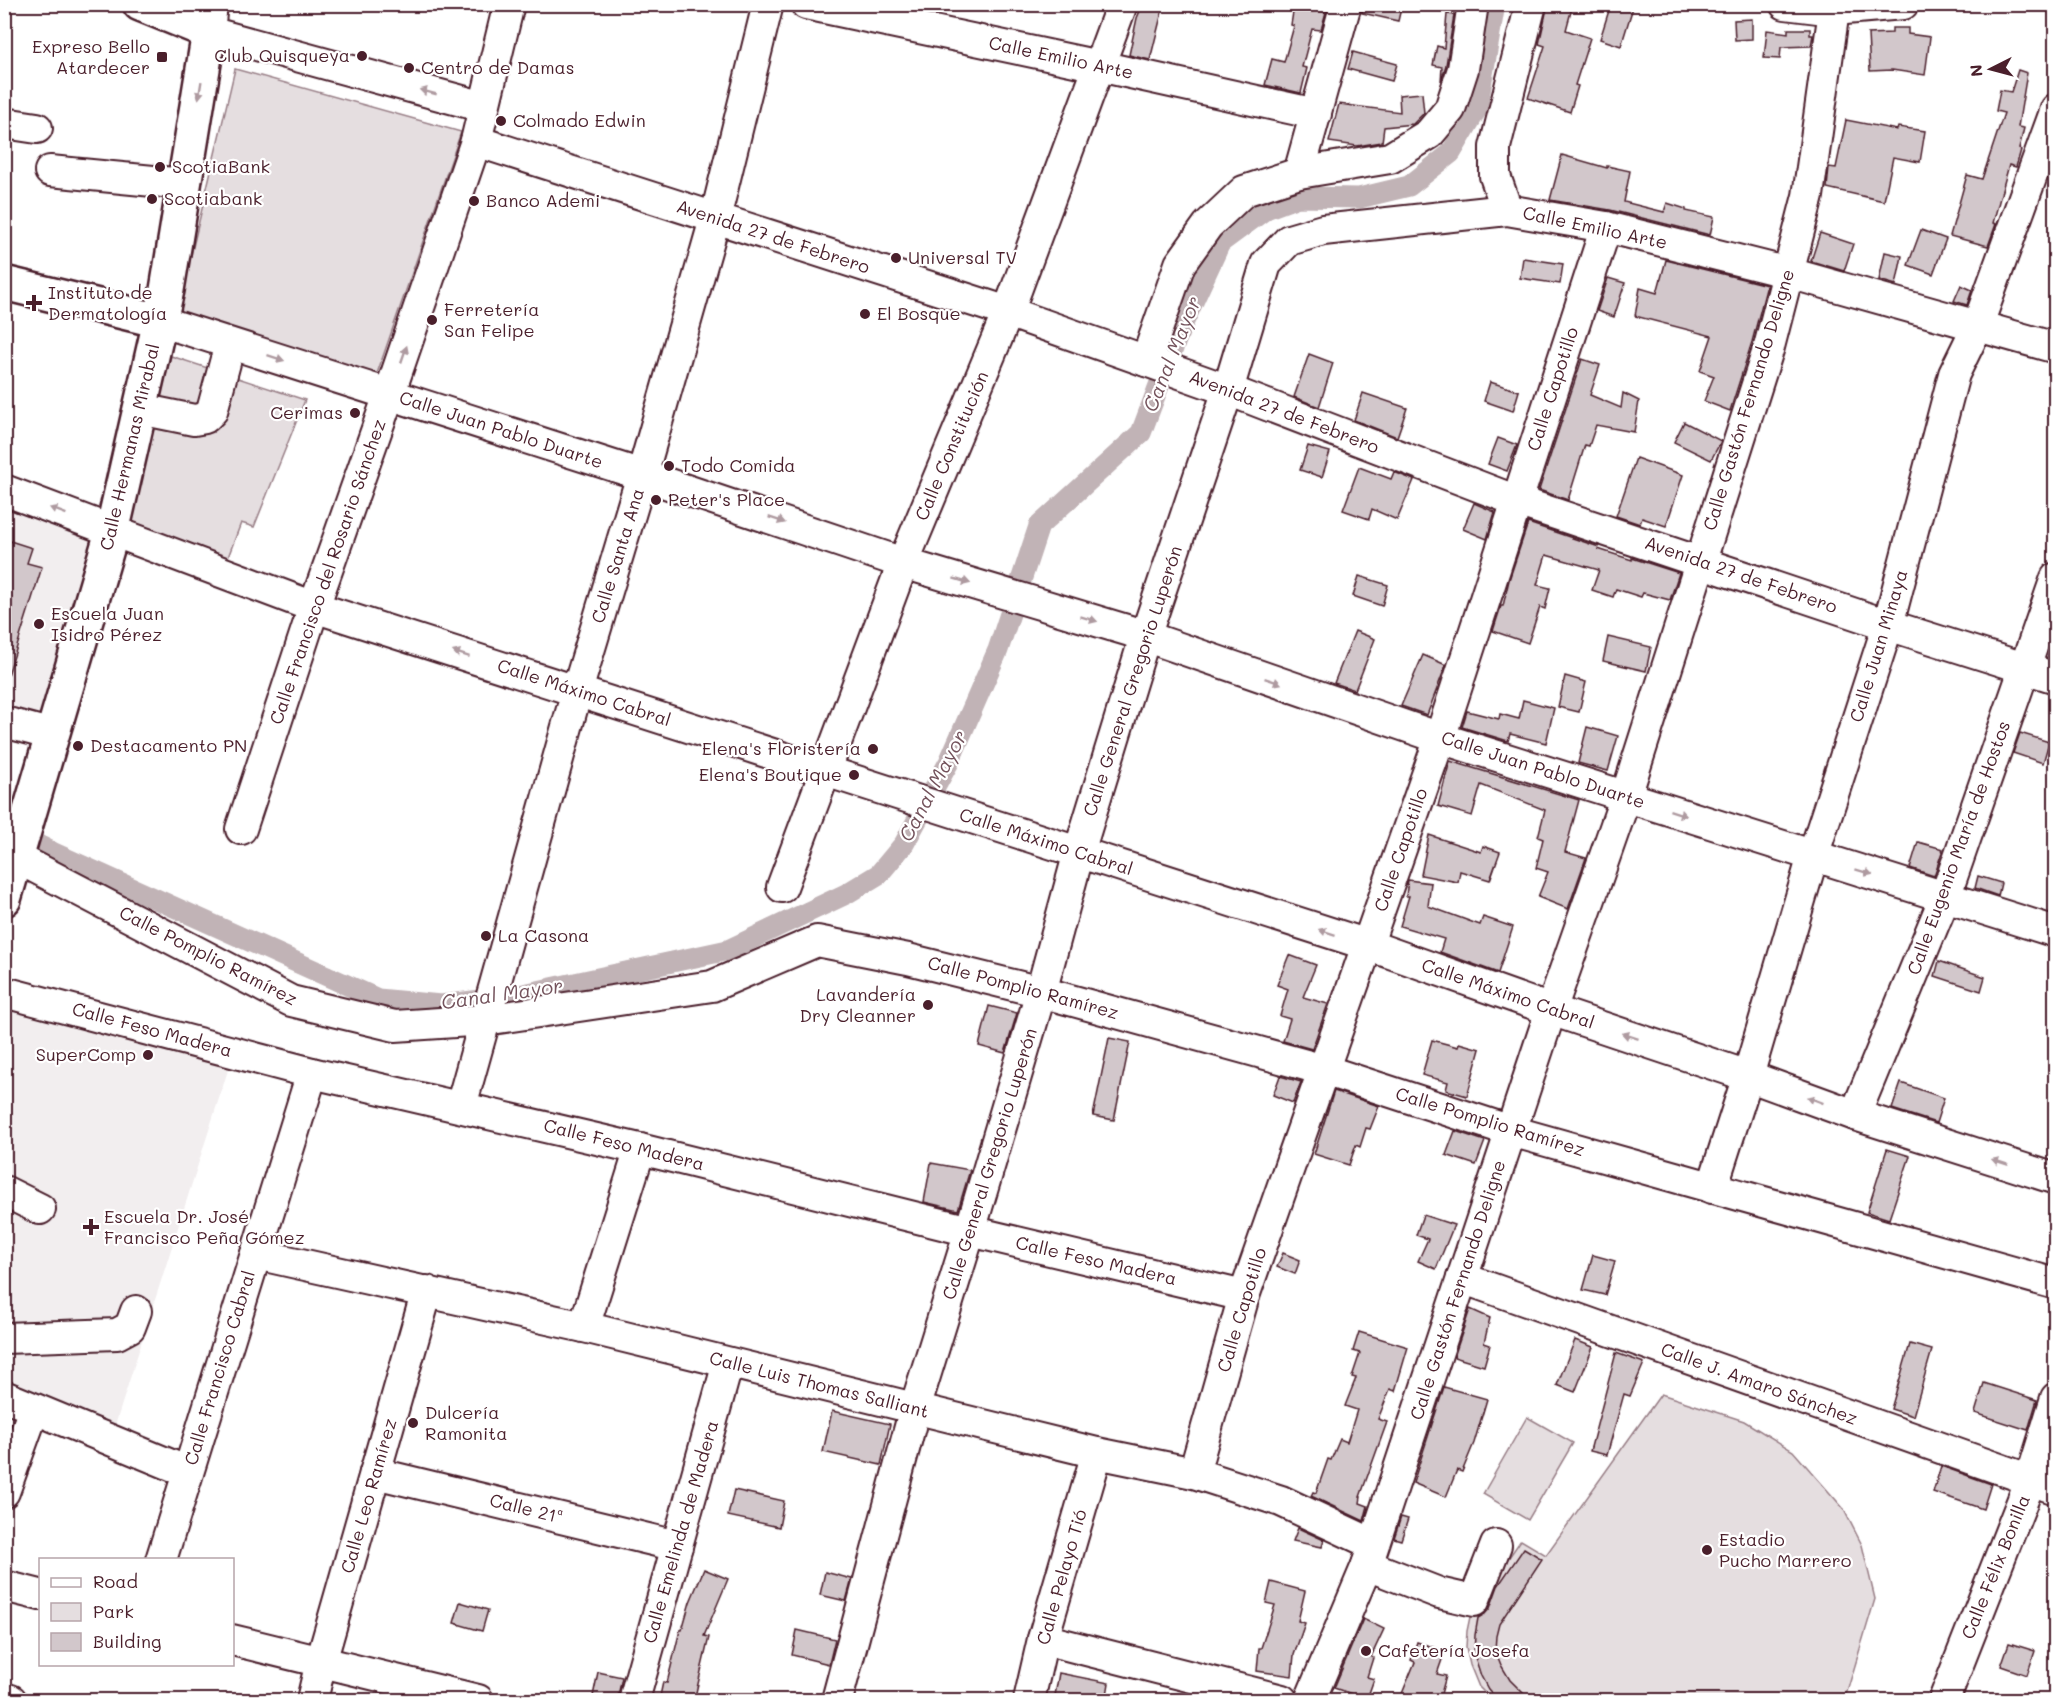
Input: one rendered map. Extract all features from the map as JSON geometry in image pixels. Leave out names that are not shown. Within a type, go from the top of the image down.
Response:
[{"type":"main road","points":[[141,4],[210,18]]},
{"type":"main road","name":"Calle Hermanas Mirabal","points":[[4,899],[17,845],[112,532],[167,290],[210,18]]},
{"type":"main road","name":"Calle Juan Pablo Duarte","points":[[4,283],[160,321]]},
{"type":"street","name":"Calle Francisco del Rosario Sánchez","points":[[241,829],[314,607],[476,141],[509,4]]},
{"type":"street","name":"Calle Santa Ana","points":[[461,1106],[577,691],[715,219],[768,4]]},
{"type":"street","name":"Calle Emilio Arte","points":[[806,4],[1316,114]]},
{"type":"street","name":"Calle Constitución","points":[[782,887],[903,563],[1008,312],[1122,4]]},
{"type":"street","points":[[1299,173],[1346,4]]},
{"type":"street","points":[[1149,362],[1180,264],[1208,225],[1244,191],[1299,173],[1390,158],[1429,134],[1450,109],[1463,69],[1473,4]]},
{"type":"street","points":[[1507,210],[1495,176],[1495,147],[1531,4]]},
{"type":"street","points":[[1811,7],[1903,4]]},
{"type":"street","name":"Calle Gastón Fernando Deligne","points":[[1310,1701],[1370,1554],[1551,1010],[1626,796],[1769,347],[1808,196],[1811,7]]},
{"type":"street","points":[[210,18],[484,107]]},
{"type":"street","name":"Calle Juan Minaya","points":[[1712,1188],[1748,1076],[1813,856],[1888,625],[1954,374],[1977,327],[2055,109]]},
{"type":"street","points":[[4,123],[37,128]]},
{"type":"street","name":"Avenida 27 de Febrero","points":[[476,141],[1008,312],[1215,386],[1517,501],[1888,625],[2055,678]]},
{"type":"street","points":[[50,171],[184,184]]},
{"type":"street","name":"Calle Emilio Arte","points":[[1215,386],[1266,264],[1289,240],[1323,230],[1507,210],[1606,226],[1789,273],[2055,348]]},
{"type":"street","name":"Calle Capotillo","points":[[1194,1473],[1244,1296],[1440,738],[1606,226]]},
{"type":"street","name":"Calle Juan Pablo Duarte","points":[[160,321],[642,475],[903,563],[1146,637],[1440,738],[2055,932]]},
{"type":"street","points":[[140,409],[194,420],[205,418],[212,411],[230,344]]},
{"type":"street","name":"Calle General Gregorio Luperón","points":[[837,1701],[915,1408],[1041,992],[1079,852],[1146,637],[1215,386]]},
{"type":"street","name":"Calle Máximo Cabral","points":[[4,490],[314,607],[1368,945],[1855,1115],[2055,1179]]},
{"type":"street","name":"Calle Eugenio María de Hostos","points":[[1855,1115],[1945,897],[2055,578]]},
{"type":"street","points":[[4,722],[52,735]]},
{"type":"street","name":"Calle Pomplio Ramírez","points":[[17,845],[291,1001],[395,1026],[712,986],[817,941],[908,959],[1041,992],[1324,1070],[1511,1131],[2055,1284]]},
{"type":"street","name":"Calle Feso Madera","points":[[4,992],[312,1073],[461,1106],[970,1232],[1244,1296]]},
{"type":"street","name":"Calle Francisco Cabral","points":[[162,1558],[312,1073]]},
{"type":"street","points":[[585,1327],[640,1149]]},
{"type":"street","points":[[4,1191],[40,1209]]},
{"type":"street","name":"Calle Luis Thomas Salliant","points":[[256,1254],[585,1327],[1097,1453],[1194,1473],[1281,1502],[1439,1593],[1474,1601],[1496,1545]]},
{"type":"street","name":"Calle J. Amaro Sánchez","points":[[1462,1278],[2043,1484]]},
{"type":"street","name":"Calle Leo Ramírez","points":[[312,1701],[321,1662],[427,1291]]},
{"type":"street","points":[[4,1338],[117,1334],[130,1327],[136,1311]]},
{"type":"street","name":"Calle Emelinda de Madera","points":[[634,1701],[728,1363]]},
{"type":"street","points":[[4,1396],[188,1472]]},
{"type":"street","name":"Calle Félix Bonilla","points":[[1944,1701],[2043,1484],[2055,1398]]},
{"type":"street","points":[[4,1492],[34,1409]]},
{"type":"street","name":"Calle Pelayo Tió","points":[[1029,1701],[1043,1639],[1097,1453]]},
{"type":"street","name":"Calle 21ª","points":[[375,1473],[677,1546]]},
{"type":"street","points":[[4,1586],[39,1595]]},
{"type":"street","points":[[1043,1639],[1282,1701]]},
{"type":"street","points":[[234,1640],[478,1701]]},
{"type":"street","points":[[4,1698],[11,1701]]},
{"type":"shaded area","name":"Escuela Juan Isidro Pérez","points":[[4,507],[99,536],[46,724],[5,712]]},
{"type":"shaded area","name":"Escuela Dr. José Francisco Peña Gómez","points":[[4,1010],[229,1067],[113,1432],[5,1387]]},
{"type":"green space","points":[[235,69],[461,132],[372,388],[176,319]]},
{"type":"green space","points":[[171,356],[305,400],[254,527],[241,523],[222,573],[125,536]]},
{"type":"green space","name":"Estadio Pucho Marrero","points":[[1661,1394],[1744,1421],[1793,1451],[1843,1508],[1862,1545],[1875,1599],[1847,1692],[1842,1700],[1492,1700],[1479,1687],[1466,1647],[1471,1612],[1521,1540],[1546,1555]]},
{"type":"green space","points":[[1527,1417],[1573,1443],[1528,1520],[1483,1494]]},
{"type":"building","points":[[1143,4],[1164,4],[1150,60],[1129,55],[1137,18]]},
{"type":"building","points":[[1363,4],[1402,4],[1398,21],[1362,13]]},
{"type":"building","points":[[1548,4],[1573,4],[1566,30],[1590,38],[1575,85],[1578,86],[1570,112],[1528,98],[1545,46],[1539,44]]},
{"type":"building","points":[[1611,4],[1634,4],[1621,46],[1600,39]]},
{"type":"building","points":[[1294,6],[1326,12],[1321,30],[1312,29],[1302,67],[1307,68],[1301,93],[1265,85],[1272,59],[1284,62],[1294,26],[1291,25]]},
{"type":"building","points":[[1447,14],[1454,15],[1446,65],[1441,81],[1442,67],[1433,65],[1437,46],[1444,48]]},
{"type":"building","points":[[1752,19],[1752,39],[1735,40],[1734,20]]},
{"type":"building","points":[[1892,28],[1908,28],[1908,34],[1930,37],[1925,75],[1892,70],[1870,71],[1868,34],[1892,33]]},
{"type":"building","points":[[1788,29],[1810,29],[1810,35],[1813,35],[1811,46],[1781,47],[1780,59],[1764,58],[1767,30],[1788,33]]},
{"type":"building","points":[[1353,52],[1397,64],[1392,81],[1348,69]]},
{"type":"building","points":[[2018,70],[2027,73],[2018,127],[2024,128],[2019,149],[2021,150],[2016,167],[2009,165],[1993,223],[1996,224],[1988,246],[1950,236],[1967,175],[1982,179],[2004,113],[1996,111],[2000,90],[2011,92]]},
{"type":"building","points":[[1422,93],[1424,113],[1413,124],[1384,127],[1382,142],[1357,146],[1329,142],[1339,104],[1400,112],[1399,95]]},
{"type":"building","points":[[1846,120],[1897,130],[1898,127],[1925,131],[1920,162],[1893,157],[1884,201],[1827,188],[1829,167],[1836,168]]},
{"type":"building","points":[[1562,155],[1607,168],[1607,166],[1630,171],[1624,202],[1664,212],[1667,203],[1686,209],[1686,211],[1714,217],[1710,235],[1610,210],[1550,200]]},
{"type":"building","points":[[1921,230],[1946,239],[1933,274],[1908,265]]},
{"type":"building","points":[[1820,233],[1853,244],[1844,271],[1811,261]]},
{"type":"building","points":[[1885,252],[1902,256],[1896,285],[1879,280]]},
{"type":"building","points":[[1523,258],[1563,264],[1560,284],[1520,278]]},
{"type":"building","points":[[1666,260],[1767,285],[1730,411],[1704,401],[1714,376],[1700,371],[1712,336],[1635,316],[1640,288],[1657,293]]},
{"type":"building","points":[[1608,278],[1625,283],[1614,317],[1597,311]]},
{"type":"building","points":[[1961,285],[1972,290],[1967,305],[1954,301]]},
{"type":"building","points":[[1309,354],[1333,363],[1319,407],[1294,397]]},
{"type":"building","points":[[1582,359],[1600,365],[1590,395],[1621,408],[1623,393],[1639,401],[1634,432],[1596,425],[1589,446],[1585,445],[1568,500],[1539,490]]},
{"type":"building","points":[[1490,382],[1519,391],[1513,411],[1484,401]]},
{"type":"building","points":[[1363,393],[1407,408],[1397,437],[1354,420]]},
{"type":"building","points":[[1684,422],[1721,441],[1711,460],[1674,442]]},
{"type":"building","points":[[1498,438],[1517,445],[1507,471],[1488,464]]},
{"type":"building","points":[[1308,446],[1330,452],[1322,477],[1300,470]]},
{"type":"building","points":[[1636,458],[1683,475],[1666,526],[1642,518],[1640,524],[1616,516]]},
{"type":"building","points":[[1359,467],[1391,479],[1394,472],[1414,480],[1397,520],[1372,509],[1369,519],[1343,510]]},
{"type":"building","points":[[1474,503],[1495,512],[1487,539],[1463,529]]},
{"type":"building","points":[[1528,523],[1599,547],[1598,549],[1679,573],[1670,600],[1643,593],[1641,597],[1616,589],[1613,597],[1592,590],[1599,570],[1546,555],[1537,585],[1550,588],[1545,609],[1540,607],[1528,643],[1493,631],[1501,606],[1503,606]]},
{"type":"building","points":[[4,539],[32,548],[27,563],[42,567],[8,675],[4,674]]},
{"type":"building","points":[[1359,576],[1388,585],[1382,606],[1353,596]]},
{"type":"building","points":[[1355,631],[1375,639],[1355,690],[1334,683]]},
{"type":"building","points":[[1608,637],[1651,647],[1646,671],[1603,661]]},
{"type":"building","points":[[1423,655],[1446,665],[1427,715],[1401,706]]},
{"type":"building","points":[[1565,676],[1586,682],[1579,712],[1558,707]]},
{"type":"building","points":[[1523,700],[1554,708],[1546,743],[1510,734],[1508,741],[1462,727],[1467,711],[1499,719],[1500,714],[1519,719]]},
{"type":"building","points":[[1587,727],[1618,736],[1608,771],[1578,763]]},
{"type":"building","points":[[2020,733],[2049,742],[2043,763],[2013,753]]},
{"type":"building","points":[[1450,761],[1579,800],[1565,852],[1586,858],[1568,909],[1538,897],[1548,872],[1536,868],[1543,839],[1538,837],[1545,810],[1481,785],[1472,816],[1438,806]]},
{"type":"building","points":[[1429,835],[1481,852],[1483,846],[1500,852],[1490,880],[1460,871],[1458,882],[1421,875]]},
{"type":"building","points":[[1918,842],[1943,849],[1934,876],[1910,868]]},
{"type":"building","points":[[1978,876],[2001,883],[1998,896],[1975,888]]},
{"type":"building","points":[[1408,880],[1431,883],[1428,906],[1480,925],[1483,917],[1513,927],[1498,973],[1440,952],[1444,939],[1400,926],[1409,896],[1406,896]]},
{"type":"building","points":[[1289,955],[1316,965],[1303,997],[1328,1004],[1312,1049],[1283,1041],[1290,1019],[1280,1016],[1288,989],[1277,985]]},
{"type":"building","points":[[1939,961],[1985,977],[1981,991],[1935,976]]},
{"type":"building","points":[[989,1006],[1017,1013],[1005,1053],[979,1046]]},
{"type":"building","points":[[1109,1038],[1130,1042],[1114,1120],[1093,1116]]},
{"type":"building","points":[[1432,1040],[1458,1047],[1459,1043],[1480,1049],[1467,1096],[1446,1090],[1448,1082],[1422,1075]]},
{"type":"building","points":[[1280,1076],[1301,1082],[1293,1103],[1273,1095]]},
{"type":"building","points":[[1901,1083],[1944,1098],[1936,1123],[1892,1109]]},
{"type":"building","points":[[1334,1091],[1379,1106],[1370,1129],[1366,1128],[1360,1147],[1356,1145],[1349,1165],[1314,1154]]},
{"type":"building","points":[[1455,1131],[1485,1141],[1476,1165],[1446,1155]]},
{"type":"building","points":[[1887,1149],[1910,1156],[1889,1219],[1867,1212]]},
{"type":"building","points":[[931,1163],[970,1170],[958,1210],[924,1202]]},
{"type":"building","points":[[1423,1215],[1454,1225],[1436,1269],[1418,1261],[1428,1239],[1416,1235]]},
{"type":"building","points":[[1283,1253],[1300,1260],[1295,1274],[1277,1267]]},
{"type":"building","points":[[1593,1255],[1615,1261],[1605,1295],[1583,1290]]},
{"type":"building","points":[[1470,1309],[1490,1318],[1484,1343],[1490,1345],[1484,1366],[1454,1357]]},
{"type":"building","points":[[1359,1332],[1408,1347],[1395,1391],[1390,1389],[1378,1419],[1387,1422],[1360,1497],[1360,1503],[1368,1506],[1364,1521],[1311,1496],[1313,1492],[1316,1493],[1328,1459],[1331,1460],[1340,1439],[1347,1442],[1357,1410],[1345,1406],[1356,1378],[1352,1377],[1360,1353],[1353,1351]]},
{"type":"building","points":[[1575,1340],[1593,1347],[1575,1392],[1557,1385]]},
{"type":"building","points":[[1910,1344],[1932,1350],[1913,1416],[1891,1409]]},
{"type":"building","points":[[1616,1353],[1644,1363],[1630,1396],[1624,1394],[1607,1455],[1590,1451]]},
{"type":"building","points":[[1984,1383],[2037,1400],[2028,1430],[1975,1413]]},
{"type":"building","points":[[1444,1387],[1487,1399],[1474,1443],[1462,1472],[1457,1470],[1446,1497],[1413,1483]]},
{"type":"building","points":[[832,1411],[890,1424],[881,1465],[823,1452]]},
{"type":"building","points":[[1941,1466],[1991,1484],[1983,1509],[1933,1492]]},
{"type":"building","points":[[734,1490],[784,1501],[779,1527],[728,1516]]},
{"type":"building","points":[[1401,1517],[1408,1519],[1401,1540],[1394,1538]]},
{"type":"building","points":[[1298,1528],[1324,1540],[1322,1547],[1293,1541]]},
{"type":"building","points":[[1524,1548],[1542,1559],[1499,1624],[1495,1650],[1510,1680],[1531,1701],[1499,1701],[1488,1689],[1481,1676],[1474,1654],[1475,1635],[1478,1618],[1490,1608],[1498,1586]]},
{"type":"building","points":[[704,1569],[728,1579],[704,1636],[709,1637],[694,1701],[659,1701],[663,1682],[667,1683],[680,1630],[682,1630],[690,1602]]},
{"type":"building","points":[[825,1572],[852,1579],[846,1601],[820,1595]]},
{"type":"building","points":[[1271,1582],[1305,1591],[1298,1621],[1305,1623],[1294,1655],[1292,1676],[1257,1671],[1259,1648],[1261,1648],[1275,1605],[1266,1603]]},
{"type":"building","points":[[460,1602],[488,1610],[482,1631],[454,1623]]},
{"type":"building","points":[[1363,1619],[1384,1629],[1371,1657],[1373,1658],[1367,1677],[1374,1679],[1367,1699],[1334,1688]]},
{"type":"building","points":[[797,1630],[835,1639],[829,1664],[792,1655]]},
{"type":"building","points":[[1417,1642],[1445,1651],[1437,1674],[1446,1676],[1439,1701],[1399,1701],[1415,1662],[1411,1660]]},
{"type":"building","points":[[2009,1643],[2035,1651],[2027,1675],[2001,1666]]},
{"type":"building","points":[[598,1672],[622,1677],[617,1701],[592,1701]]},
{"type":"building","points":[[1059,1673],[1109,1683],[1106,1701],[1054,1701]]},
{"type":"waterway","name":"Canal Mayor","points":[[4,828],[52,852],[378,999],[441,1005],[519,995],[728,950],[846,894],[879,874],[904,844],[949,762],[998,650],[1039,526],[1141,433],[1180,330],[1220,243],[1266,209],[1298,197],[1359,198],[1409,186],[1451,153],[1477,109],[1495,4]]},
{"type":"place","name":"Club Quisqueya","points":[[362,56]]},
{"type":"place","name":"Expreso Bello Atardecer","points":[[162,57]]},
{"type":"place","name":"Centro de Damas","points":[[409,68]]},
{"type":"place","name":"Colmado Edwin","points":[[501,121]]},
{"type":"place","name":"ScotiaBank","points":[[160,167]]},
{"type":"place","name":"Scotiabank","points":[[152,199]]},
{"type":"place","name":"Banco Ademi","points":[[474,201]]},
{"type":"place","name":"Universal TV","points":[[896,258]]},
{"type":"place","name":"Instituto de Dermatología","points":[[34,303]]},
{"type":"place","name":"El Bosque","points":[[865,314]]},
{"type":"place","name":"Ferretería San Felipe","points":[[432,320]]},
{"type":"place","name":"Cerimas","points":[[355,413]]},
{"type":"place","name":"Todo Comida","points":[[669,466]]},
{"type":"place","name":"Peter's Place","points":[[656,500]]},
{"type":"place","name":"Escuela Juan Isidro Pérez","points":[[39,624]]},
{"type":"place","name":"Destacamento PN","points":[[78,746]]},
{"type":"place","name":"Elena's Floristería","points":[[873,749]]},
{"type":"place","name":"Elena's Boutique","points":[[854,775]]},
{"type":"place","name":"La Casona","points":[[486,936]]},
{"type":"place","name":"Lavandería Dry Cleanner","points":[[928,1005]]},
{"type":"place","name":"SuperComp","points":[[148,1055]]},
{"type":"place","name":"Escuela Dr. José Francisco Peña Gómez","points":[[91,1227]]},
{"type":"place","name":"Dulcería Ramonita","points":[[413,1423]]},
{"type":"place","name":"Estadio Pucho Marrero","points":[[1707,1550]]},
{"type":"place","name":"Cafetería Josefa","points":[[1366,1651]]}]
